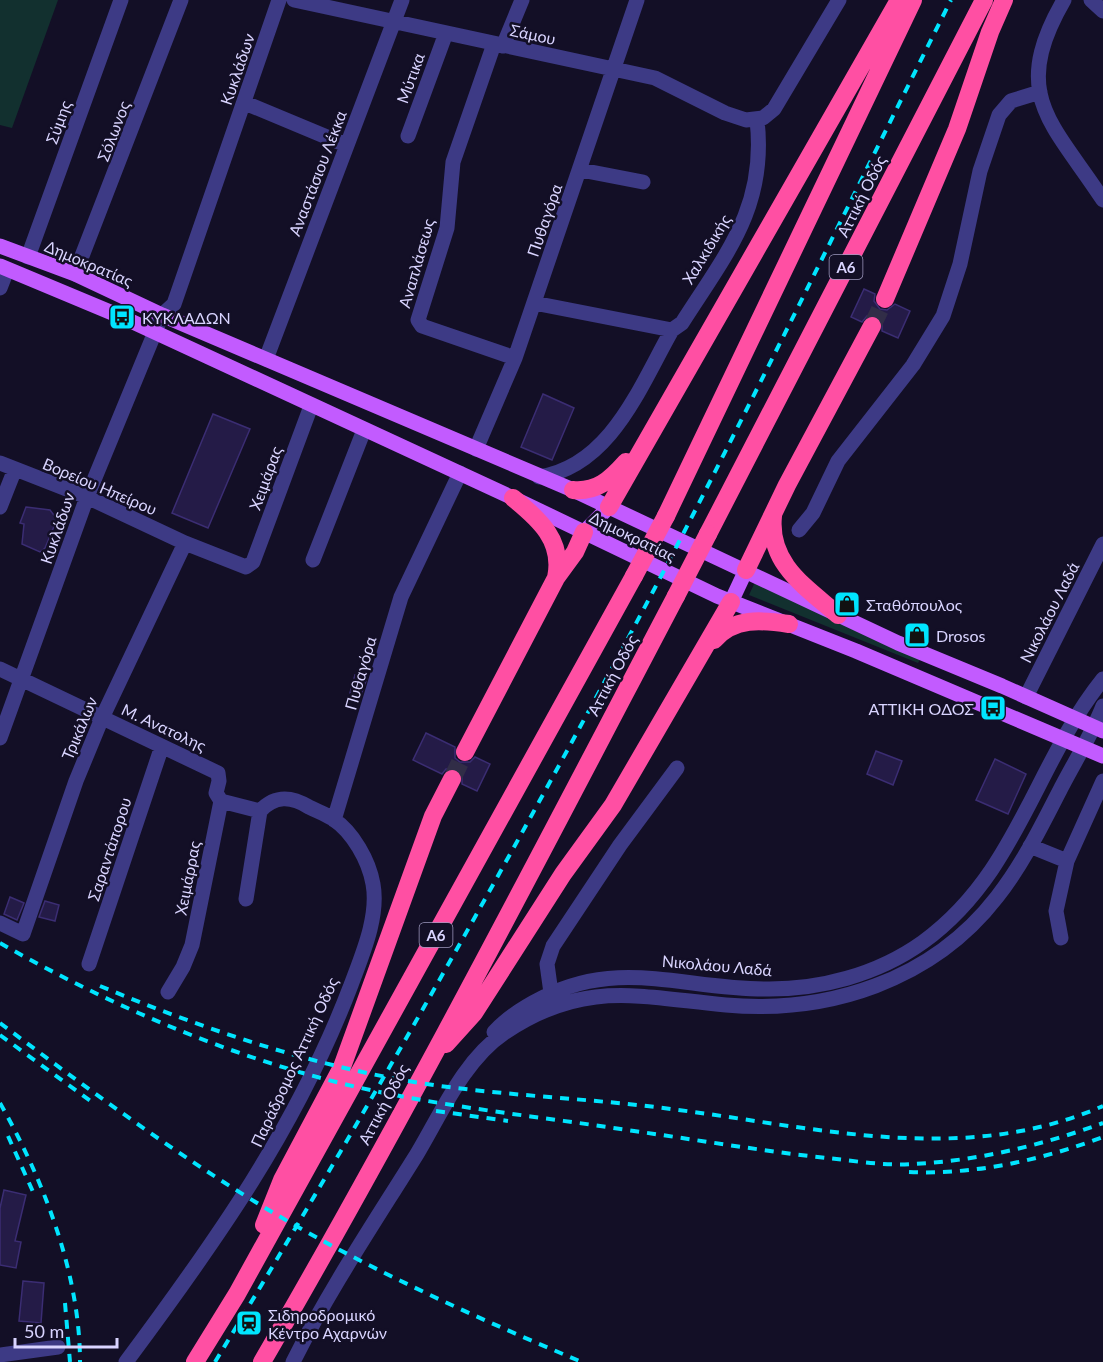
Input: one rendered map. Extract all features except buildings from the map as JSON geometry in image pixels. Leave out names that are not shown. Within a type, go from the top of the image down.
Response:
[{"type":"highway","points":[[609,507],[646,438],[802,172],[899,0]]},
{"type":"highway","name":"Αττική Οδός","points":[[195,1362],[237,1294],[666,516],[913,0]]},
{"type":"highway","name":"Αττική Οδός","points":[[262,1362],[324,1254],[538,860],[984,0]]},
{"type":"highway","points":[[885,299],[957,129],[990,32],[1004,0]]},
{"type":"highway","points":[[746,570],[773,511],[872,326]]},
{"type":"highway","points":[[573,490],[593,489],[613,477],[646,438]]},
{"type":"highway","points":[[513,498],[546,526],[557,551],[559,565],[556,578]]},
{"type":"highway","points":[[773,511],[774,543],[779,558],[797,580],[838,615]]},
{"type":"highway","points":[[465,752],[556,578],[575,552],[584,532]]},
{"type":"highway","points":[[423,1071],[474,1013],[563,874],[613,805],[731,602]]},
{"type":"highway","points":[[703,652],[717,636],[735,624],[754,620],[789,624]]},
{"type":"highway","points":[[237,1294],[282,1180],[342,1067],[433,816],[452,779]]},
{"type":"main road","name":"Δημοκρατίας","points":[[0,246],[75,274],[162,315],[573,490],[898,643],[1098,729]]},
{"type":"main road","name":"Δημοκρατίας","points":[[4,268],[154,333],[460,473],[731,602],[789,624],[1103,756]]},
{"type":"main road","points":[[584,532],[609,507]]},
{"type":"main road","points":[[731,602],[746,570]]},
{"type":"street","name":"Σύμης","points":[[28,257],[122,0]]},
{"type":"street","name":"Σόλωνος","points":[[75,274],[135,124],[181,0]]},
{"type":"street","name":"Κυκλάδων","points":[[162,315],[174,304],[279,0]]},
{"type":"street","name":"Αναστάσιου Λέκκα","points":[[266,359],[402,0]]},
{"type":"street","name":"Αναπλάσεως","points":[[515,358],[422,326],[418,320],[447,228],[453,162],[499,45],[522,0]]},
{"type":"street","name":"Πυθαγόρα","points":[[476,449],[515,358],[581,170],[612,69],[637,0]]},
{"type":"street","points":[[757,120],[774,109],[839,0]]},
{"type":"street","points":[[1064,0],[1048,28],[1040,52],[1038,73],[1041,92],[1047,115],[1057,136],[1103,200]]},
{"type":"street","points":[[1091,0],[1103,10]]},
{"type":"street","name":"Σάμου","points":[[300,1],[659,80],[725,113],[757,120]]},
{"type":"street","name":"Μύτικα","points":[[408,136],[446,33]]},
{"type":"street","points":[[799,530],[813,513],[838,461],[913,365],[943,316],[954,284],[980,171],[999,116],[1011,101],[1041,92]]},
{"type":"street","points":[[244,103],[346,146]]},
{"type":"street","name":"Χαλκιδικής","points":[[539,477],[553,475],[573,466],[604,441],[618,423],[672,330],[682,323],[742,227],[760,161],[757,120]]},
{"type":"street","points":[[581,170],[644,182]]},
{"type":"street","points":[[0,288],[4,268]]},
{"type":"street","points":[[534,303],[672,330]]},
{"type":"street","points":[[154,333],[162,315]]},
{"type":"street","name":"Κυκλάδων","points":[[0,738],[23,680],[87,497],[154,333]]},
{"type":"street","name":"Χειμάρας","points":[[253,562],[311,406]]},
{"type":"street","points":[[313,560],[364,430]]},
{"type":"street","name":"Βορείου Ηπείρου","points":[[0,463],[87,497],[238,566],[246,567],[253,562]]},
{"type":"street","points":[[0,507],[15,470]]},
{"type":"street","name":"Πυθαγόρα","points":[[334,820],[401,597],[460,473]]},
{"type":"street","name":"Τρικάλων","points":[[0,923],[23,934],[76,781],[102,718],[185,543]]},
{"type":"street","name":"Νικολάου Λαδά","points":[[1026,697],[1103,544]]},
{"type":"street","name":"Μ. Ανατολης","points":[[0,669],[215,770]]},
{"type":"street","name":"Νικολάου Λαδά","points":[[293,1362],[327,1299],[481,1046],[515,1013],[551,993],[598,978],[625,976],[763,989],[798,988],[846,979],[920,944],[945,926],[982,886],[1005,850],[1074,719],[1103,679]]},
{"type":"street","name":"Νικολάου Λαδά","points":[[466,1074],[485,1049],[505,1033],[539,1014],[580,999],[624,994],[723,1005],[788,1006],[834,1000],[876,987],[924,963],[971,926],[997,897],[1030,846],[1082,747],[1098,729],[1103,706]]},
{"type":"street","name":"Σαραντάπορου","points":[[89,964],[162,747]]},
{"type":"street","points":[[551,993],[547,964],[553,946],[620,845],[676,768]]},
{"type":"street","name":"Χειμάρρας","points":[[168,992],[183,967],[192,945],[221,801],[216,796],[219,777],[215,770]]},
{"type":"street","points":[[1061,938],[1056,911],[1067,861],[1103,781]]},
{"type":"street","points":[[246,899],[260,811],[271,802],[285,798],[301,802],[334,820]]},
{"type":"street","points":[[221,801],[260,811]]},
{"type":"street","name":"Παράδρομος Αττική Οδός","points":[[126,1362],[256,1179],[294,1111],[345,1001],[363,950],[374,896],[364,857],[334,820]]},
{"type":"street","points":[[1030,846],[1067,861]]},
{"type":"street","points":[[0,1355],[58,1347]]},
{"type":"green space","points":[[0,0],[58,0],[12,128],[0,125]]},
{"type":"green space","points":[[755,582],[921,658],[918,663],[749,595]]},
{"type":"tunnel","points":[[872,326],[885,299]]},
{"type":"tunnel","points":[[452,779],[465,752]]},
{"type":"railway","points":[[215,1362],[386,1073],[496,879],[657,584],[951,0]]},
{"type":"railway","points":[[0,943],[86,989],[175,1029],[221,1046],[314,1076],[429,1101],[778,1152],[892,1164],[937,1162],[985,1156],[1033,1145],[1103,1123]]},
{"type":"railway","points":[[100,986],[178,1017],[297,1056],[379,1075],[451,1087],[640,1105],[834,1132],[943,1139],[997,1135],[1050,1124],[1103,1106]]},
{"type":"railway","points":[[0,1023],[168,1145],[272,1212],[346,1253],[424,1292],[582,1362]]},
{"type":"railway","points":[[0,1035],[92,1102]]},
{"type":"railway","points":[[0,1103],[31,1163],[56,1228],[74,1295],[80,1362]]},
{"type":"railway","points":[[436,1111],[508,1121]]},
{"type":"railway","points":[[8,1136],[34,1194]]},
{"type":"railway","points":[[909,1172],[958,1171],[1008,1164],[1056,1153],[1103,1137]]},
{"type":"railway","points":[[65,1303],[70,1362]]},
{"type":"place","name":"ΚΥΚΛΑΔΩΝ","points":[[122,317]]},
{"type":"place","name":"Σταθόπουλος","points":[[847,604]]},
{"type":"place","name":"Drosos","points":[[917,635]]},
{"type":"place","name":"ΑΤΤΙΚΗ ΟΔΟΣ","points":[[993,708]]},
{"type":"place","name":"Σιδηροδρομικό Κέντρο Αχαρνών","points":[[249,1323]]}]
